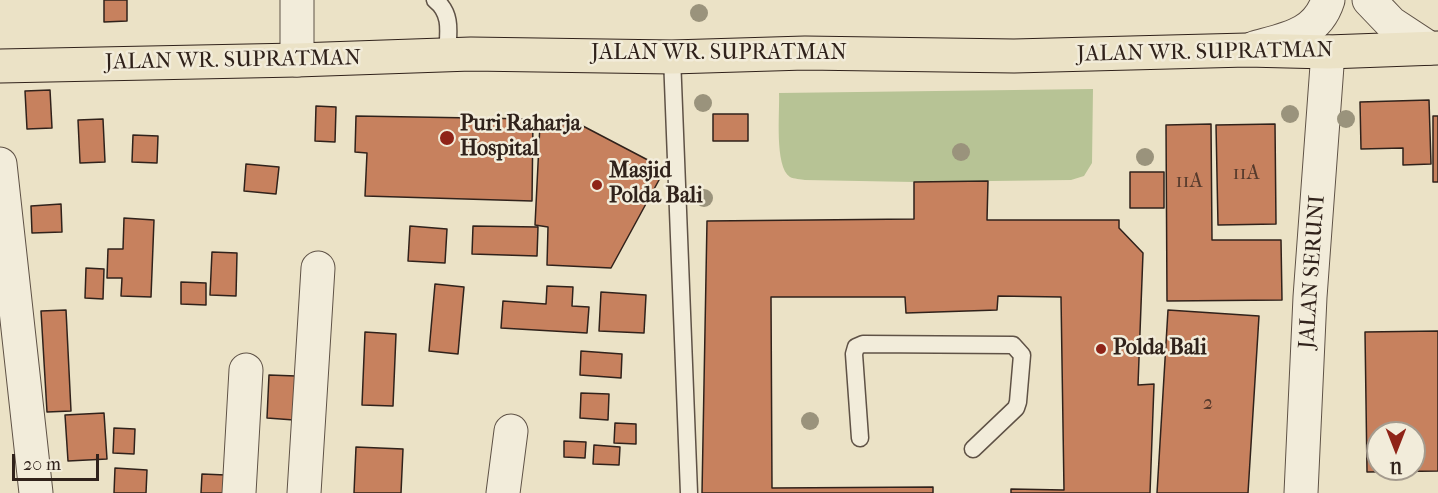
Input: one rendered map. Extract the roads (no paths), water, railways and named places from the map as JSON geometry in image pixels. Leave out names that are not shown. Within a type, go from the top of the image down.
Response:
[{"type":"main road","name":"JALAN WR. SUPRATMAN","points":[[0,66],[447,55],[672,57],[805,53],[1014,56],[1247,50],[1328,52],[1434,48]]},
{"type":"street","points":[[297,0],[297,60]]},
{"type":"street","points":[[1247,50],[1297,35],[1314,24],[1324,12],[1328,0]]},
{"type":"street","points":[[1369,0],[1391,23],[1434,48]]},
{"type":"street","name":"JALAN SERUNI","points":[[1301,493],[1310,297],[1328,52]]},
{"type":"street","points":[[0,164],[36,493]]},
{"type":"street","points":[[304,493],[318,268]]},
{"type":"street","points":[[239,493],[246,370]]},
{"type":"street","points":[[503,493],[511,431]]},
{"type":"lane","points":[[435,0],[449,17],[447,55]]},
{"type":"lane","points":[[672,57],[689,493]]},
{"type":"lane","points":[[860,438],[854,354],[856,347],[862,344],[1013,345],[1022,355],[1016,408],[973,449]]},
{"type":"place","name":"Puri Raharja Hospital","points":[[447,138]]},
{"type":"place","name":"Masjid Polda Bali","points":[[597,185]]},
{"type":"place","name":"Polda Bali","points":[[1101,349]]}]
